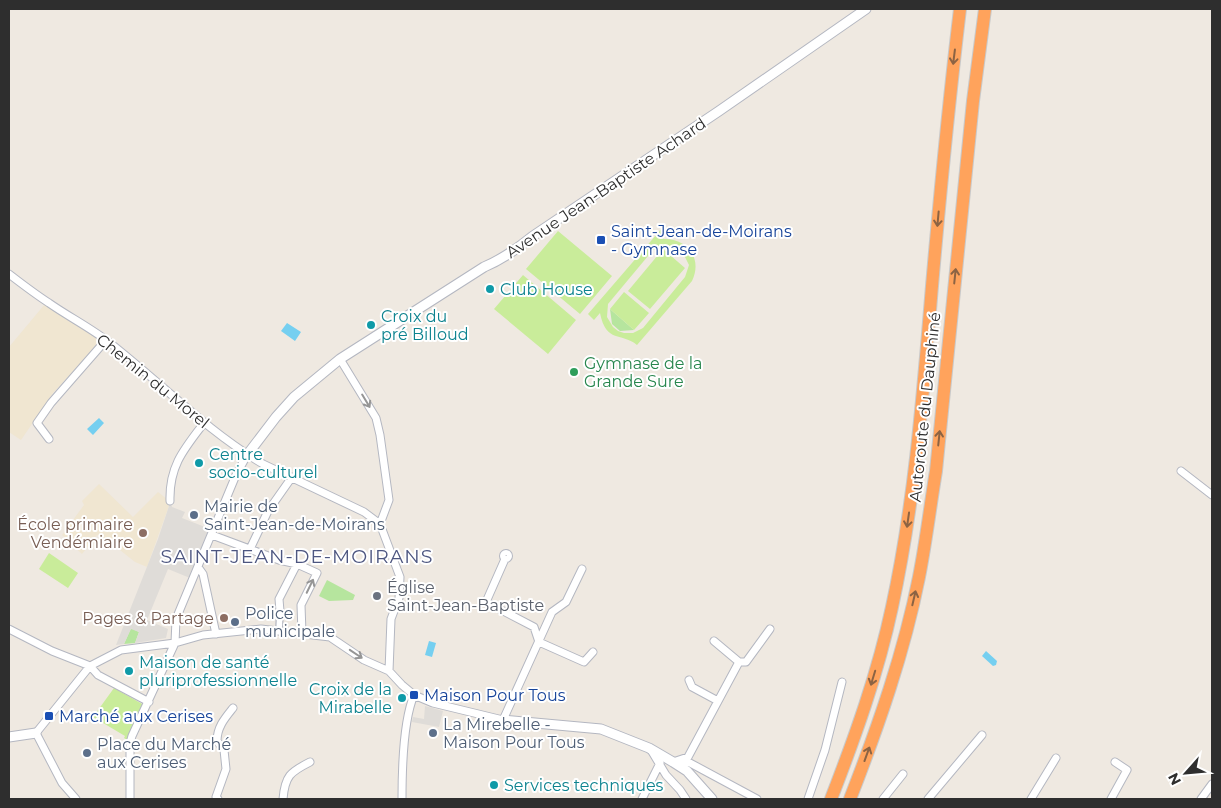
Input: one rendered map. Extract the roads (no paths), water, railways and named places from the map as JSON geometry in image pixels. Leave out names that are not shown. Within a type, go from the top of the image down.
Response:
[{"type":"highway","name":"Autoroute du Dauphiné","points":[[831,799],[851,746],[879,659],[892,609],[908,522],[916,459],[949,101],[960,9]]},
{"type":"highway","name":"Autoroute du Dauphiné","points":[[850,799],[867,755],[898,661],[919,578],[938,452],[972,110],[984,9]]},
{"type":"street","name":"Avenue Jean-Baptiste Achard","points":[[247,455],[294,397],[340,359],[484,267],[514,251],[532,236],[719,111],[866,9]]},
{"type":"street","name":"Chemin du Morel","points":[[9,274],[106,340],[151,376],[204,423],[247,455],[364,512],[380,524]]},
{"type":"street","points":[[49,439],[37,423],[51,403],[106,340]]},
{"type":"street","points":[[340,359],[376,418],[380,435],[389,500],[380,524],[400,577],[399,598],[391,619],[390,671]]},
{"type":"street","points":[[170,501],[172,474],[179,457],[204,423]]},
{"type":"street","points":[[130,799],[130,743],[175,643],[176,619],[236,475],[247,455]]},
{"type":"street","points":[[1181,472],[1212,495]]},
{"type":"street","points":[[250,549],[268,511],[292,477]]},
{"type":"street","points":[[212,535],[317,573],[301,605],[302,633]]},
{"type":"street","points":[[505,559],[486,602],[534,627],[539,642],[584,662],[593,652]]},
{"type":"street","points":[[279,631],[279,599],[296,564]]},
{"type":"street","points":[[198,567],[203,574],[216,634]]},
{"type":"street","points":[[503,720],[552,612],[566,602],[582,568]]},
{"type":"street","points":[[9,737],[36,733],[90,666],[121,650],[175,643],[203,635],[261,629],[330,637],[364,660],[390,671],[414,695],[433,703],[503,720],[601,729],[649,748],[673,762],[687,771],[712,799]]},
{"type":"street","points":[[714,641],[739,662],[746,662],[770,629]]},
{"type":"street","points":[[9,630],[52,651],[90,666],[98,675],[149,702]]},
{"type":"street","points":[[673,762],[688,757],[739,662]]},
{"type":"street","points":[[689,680],[692,687],[718,701]]},
{"type":"street","points":[[808,799],[825,750],[842,682]]},
{"type":"street","points":[[402,799],[402,778],[409,709],[414,695]]},
{"type":"street","points":[[218,799],[216,797],[226,769],[224,750],[216,741],[217,734],[223,721],[233,708]]},
{"type":"street","points":[[36,733],[62,782],[76,799]]},
{"type":"street","points":[[928,799],[982,735]]},
{"type":"street","points":[[649,748],[666,775],[686,799]]},
{"type":"street","points":[[1031,799],[1056,758]]},
{"type":"street","points":[[283,799],[284,786],[289,775],[310,762]]},
{"type":"street","points":[[673,762],[690,763],[757,799]]},
{"type":"street","points":[[1111,799],[1127,770],[1115,762]]},
{"type":"street","points":[[642,799],[660,763]]},
{"type":"street","points":[[883,799],[903,774]]},
{"type":"street","points":[[1201,799],[1212,784]]},
{"type":"water","points":[[287,323],[301,332],[295,341],[281,331]]},
{"type":"water","points":[[99,418],[104,423],[93,435],[87,429]]},
{"type":"water","points":[[429,641],[436,643],[432,657],[425,655]]},
{"type":"water","points":[[986,651],[997,661],[996,665],[993,666],[982,656]]},
{"type":"place","name":"Saint-Jean-de-Moirans - Gymnase","points":[[601,240]]},
{"type":"place","name":"Club House","points":[[490,289]]},
{"type":"place","name":"Croix du pré Billoud","points":[[371,325]]},
{"type":"place","name":"Gymnase de la Grande Sure","points":[[574,372]]},
{"type":"place","name":"Centre socio-culturel","points":[[199,463]]},
{"type":"place","name":"Mairie de Saint-Jean-de-Moirans","points":[[194,515]]},
{"type":"place","name":"École primaire Vendémiaire","points":[[143,533]]},
{"type":"place","name":"Église Saint-Jean-Baptiste","points":[[377,596]]},
{"type":"place","name":"Pages & Partage","points":[[224,618]]},
{"type":"place","name":"Police municipale","points":[[235,622]]},
{"type":"place","name":"Maison de santé pluriprofessionnelle","points":[[129,671]]},
{"type":"place","name":"Maison Pour Tous","points":[[414,695]]},
{"type":"place","name":"Croix de la Mirabelle","points":[[402,698]]},
{"type":"place","name":"Marché aux Cerises","points":[[49,716]]},
{"type":"place","name":"La Mirebelle - Maison Pour Tous","points":[[433,733]]},
{"type":"place","name":"Place du Marché aux Cerises","points":[[87,753]]},
{"type":"place","name":"Services techniques","points":[[494,785]]},
{"type":"district","name":"SAINT-JEAN-DE-MOIRANS","points":[[297,556]]}]
